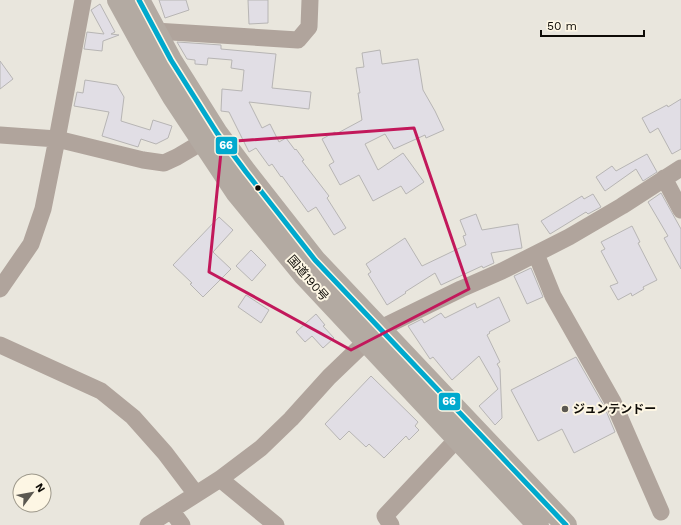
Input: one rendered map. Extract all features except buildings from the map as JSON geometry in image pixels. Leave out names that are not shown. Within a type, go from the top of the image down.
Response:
[{"type":"highway","name":"国道190号","points":[[118,0],[157,71],[210,137],[246,172],[373,335],[458,438],[538,525]]},
{"type":"highway","name":"国道190号","points":[[139,0],[210,137]]},
{"type":"highway","name":"国道190号","points":[[373,335],[566,525]]},
{"type":"street","points":[[0,289],[31,244],[43,209],[83,0]]},
{"type":"street","points":[[155,31],[298,40],[309,27],[310,0]]},
{"type":"street","points":[[0,135],[57,139],[143,160],[164,163],[210,137]]},
{"type":"street","points":[[148,525],[220,479],[261,448],[291,419],[329,377],[373,335],[461,289],[502,271],[569,237],[622,206],[681,168]]},
{"type":"street","points":[[664,178],[681,210]]},
{"type":"street","points":[[536,254],[553,296],[613,402],[660,512]]},
{"type":"street","points":[[0,345],[101,391],[133,417],[165,453],[196,494]]},
{"type":"street","points":[[391,525],[385,516],[458,438]]},
{"type":"street","points":[[220,479],[276,525]]},
{"type":"street","points":[[171,510],[182,525]]},
{"type":"highlighted area","points":[[414,128],[469,289],[351,350],[209,272],[222,142]]},
{"type":"transit line","name":"66","points":[[139,0],[171,60],[217,133],[315,260],[566,525]]},
{"type":"place","name":"ジュンテンドー","points":[[565,409]]}]
